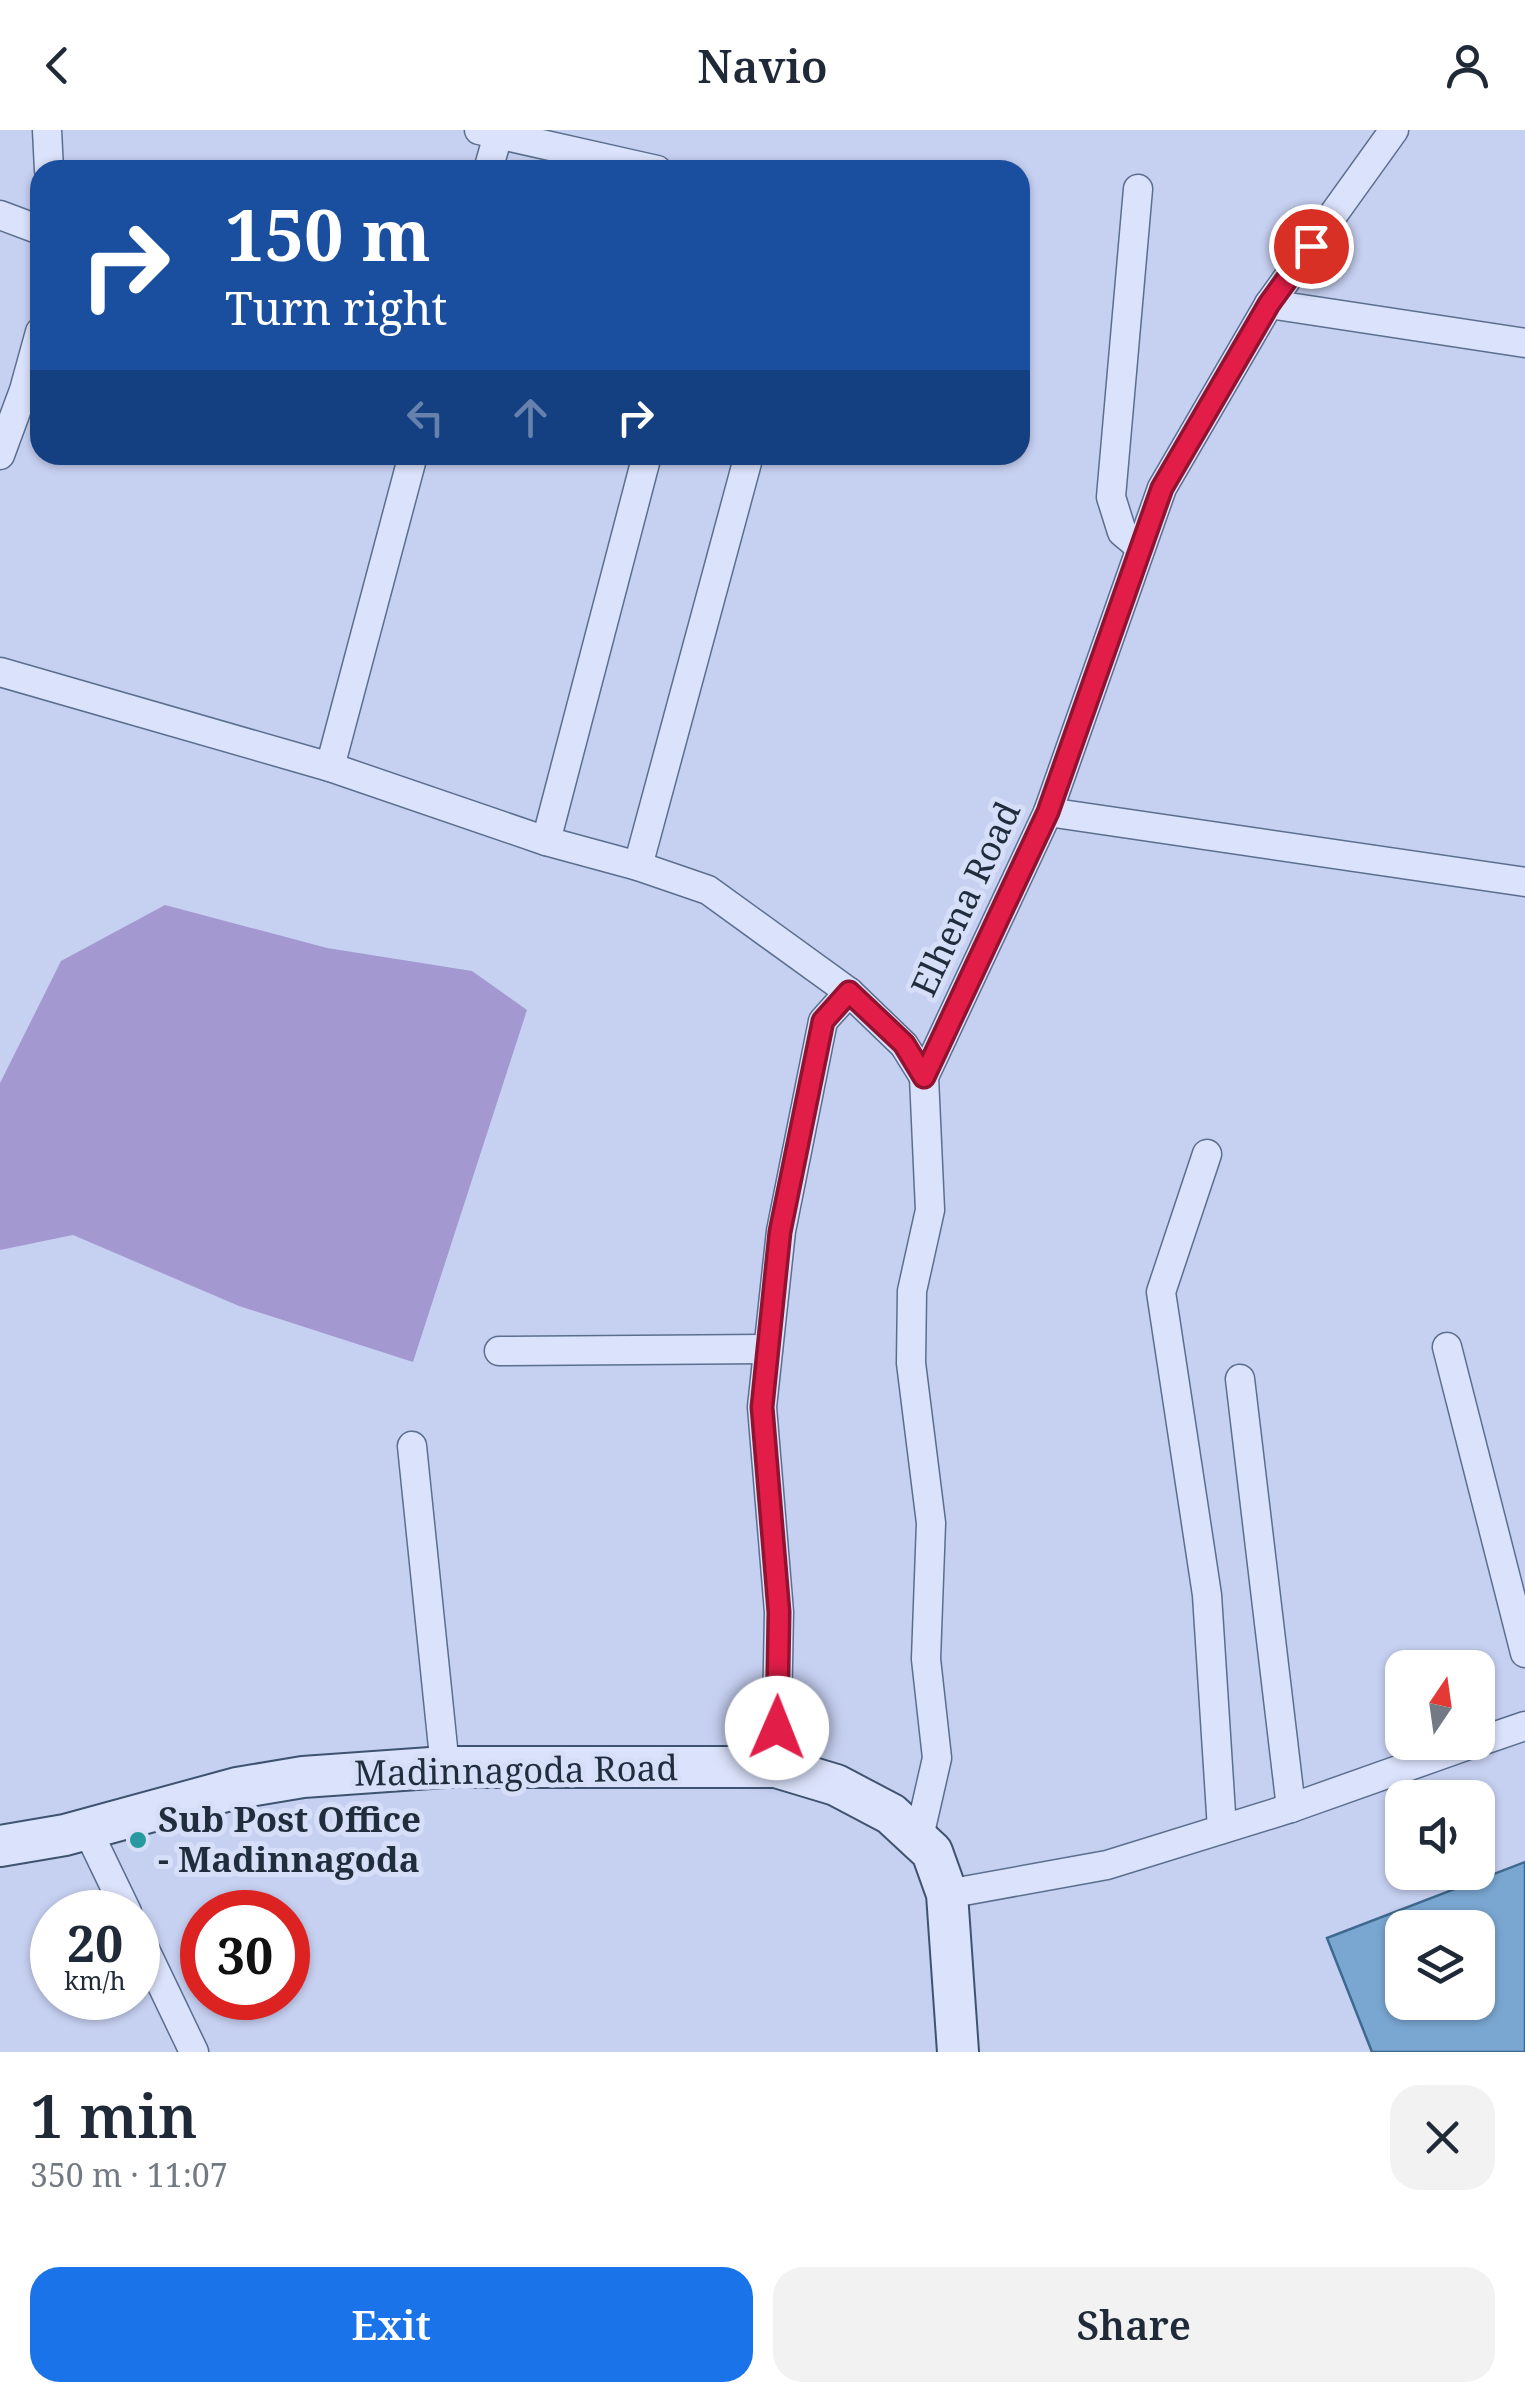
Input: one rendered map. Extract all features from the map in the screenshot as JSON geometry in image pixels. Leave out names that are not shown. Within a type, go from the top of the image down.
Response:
[{"type":"street","points":[[47,130],[48,160]]},
{"type":"street","name":"Elhena Road","points":[[919,1836],[937,1758],[926,1659],[931,1523],[912,1363],[912,1291],[930,1210],[924,1077],[1048,812],[1162,488],[1269,304],[1394,130]]},
{"type":"street","points":[[488,160],[488,132],[613,160]]},
{"type":"street","points":[[1138,189],[1111,497],[1122,532],[1140,548]]},
{"type":"street","points":[[0,215],[30,226]]},
{"type":"street","points":[[1269,304],[1525,342]]},
{"type":"street","points":[[0,455],[30,368]]},
{"type":"street","points":[[330,767],[410,465]]},
{"type":"street","points":[[546,841],[644,465]]},
{"type":"street","points":[[638,866],[746,465]]},
{"type":"street","points":[[0,672],[330,767],[546,841],[708,890],[849,992],[904,1044],[924,1077]]},
{"type":"street","points":[[1048,812],[1525,882]]},
{"type":"street","points":[[776,1767],[779,1612],[762,1407],[780,1232],[823,1021],[849,992]]},
{"type":"street","points":[[1206,1154],[1161,1292],[1207,1595],[1222,1829]]},
{"type":"street","points":[[1447,1347],[1525,1653]]},
{"type":"street","points":[[499,1351],[768,1349]]},
{"type":"street","points":[[1240,1379],[1291,1808]]},
{"type":"street","points":[[412,1446],[445,1768]]},
{"type":"street","points":[[1495,1736],[1525,1726]]},
{"type":"street","points":[[947,1894],[1108,1865],[1291,1808],[1426,1760]]},
{"type":"street","name":"Madinnagoda Road","points":[[0,1846],[87,1829],[272,1781],[445,1768],[776,1767],[836,1786],[890,1814],[919,1836],[932,1852],[947,1894],[958,2052]]},
{"type":"street","points":[[87,1829],[116,1890]]},
{"type":"street","points":[[160,1981],[194,2052]]},
{"type":"shaded area","points":[[165,905],[327,948],[472,971],[527,1010],[413,1362],[239,1306],[73,1235],[0,1250],[0,1083],[61,961]]},
{"type":"building","points":[[1525,1862],[1525,2052],[1372,2052],[1327,1938],[1385,1916],[1385,2020],[1495,2020],[1495,1910],[1400,1910],[1452,1890],[1495,1890],[1495,1874]]},
{"type":"place","name":"Sub Post Office - Madinnagoda","points":[[138,1840]]},
{"type":"route","points":[[777,1728],[779,1612],[762,1407],[780,1232],[823,1021],[849,992],[904,1044],[924,1077],[1048,812],[1162,488],[1269,304],[1311,246]]}]
